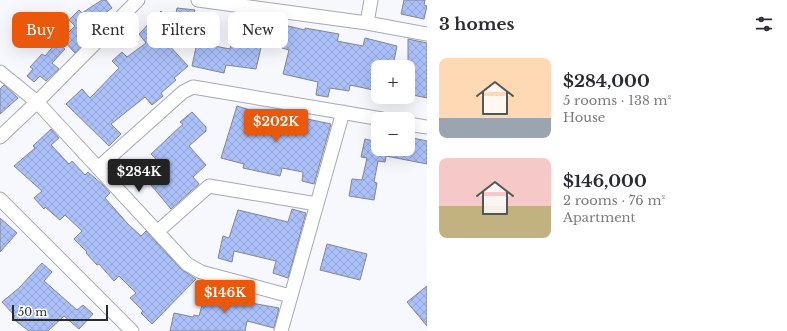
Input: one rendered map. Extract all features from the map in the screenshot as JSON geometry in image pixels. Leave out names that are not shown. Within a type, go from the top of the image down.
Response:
[{"type":"street","points":[[0,137],[37,102],[138,0]]},
{"type":"street","points":[[198,0],[366,23],[427,34]]},
{"type":"street","points":[[366,23],[371,0]]},
{"type":"street","points":[[0,72],[37,102],[99,167],[187,264],[201,272],[290,296]]},
{"type":"street","points":[[99,167],[187,88],[193,87],[371,117]]},
{"type":"street","points":[[281,331],[343,112]]},
{"type":"street","points":[[415,125],[427,127]]},
{"type":"street","points":[[157,232],[209,186],[318,204]]},
{"type":"street","points":[[0,199],[132,331]]},
{"type":"building","points":[[102,0],[106,0],[112,8],[106,12],[84,12]]},
{"type":"building","points":[[404,0],[425,0],[424,5],[427,6],[424,19],[401,14]]},
{"type":"building","points":[[177,8],[195,10],[194,12],[176,12]]},
{"type":"building","points":[[77,12],[77,48],[80,48],[75,53],[69,47],[69,32],[75,26],[69,20]]},
{"type":"building","points":[[147,26],[147,48],[172,48],[188,66],[174,78],[176,80],[161,93],[163,96],[152,105],[145,97],[111,124],[121,134],[109,146],[66,104],[82,89],[90,98],[119,68],[112,61],[122,52],[127,57],[146,43],[139,34]]},
{"type":"building","points":[[288,26],[305,30],[305,28],[339,34],[337,41],[363,46],[365,38],[397,46],[394,60],[371,60],[371,90],[350,85],[349,91],[330,88],[328,97],[316,95],[318,82],[283,74],[289,50],[282,48],[288,48]]},
{"type":"building","points":[[408,39],[427,43],[427,98],[415,95],[415,60],[408,60]]},
{"type":"building","points":[[52,48],[65,49],[52,63],[59,69],[46,81],[40,76],[34,82],[27,76],[33,69],[30,67],[42,54],[45,56]]},
{"type":"building","points":[[196,48],[261,48],[256,69],[226,65],[224,73],[192,66]]},
{"type":"building","points":[[4,85],[18,98],[0,114],[0,89]]},
{"type":"building","points":[[237,106],[260,113],[260,110],[279,115],[279,113],[331,124],[314,184],[302,181],[303,172],[282,168],[280,176],[243,168],[244,164],[221,158]]},
{"type":"building","points":[[192,112],[206,127],[206,131],[189,146],[206,165],[193,177],[199,184],[171,209],[141,173],[158,161],[151,154],[183,124],[180,122]]},
{"type":"building","points":[[51,129],[59,138],[51,145],[69,164],[72,161],[85,175],[88,172],[103,185],[110,193],[105,198],[128,224],[141,236],[146,231],[181,269],[196,279],[152,324],[141,313],[143,311],[130,298],[136,293],[119,276],[114,281],[99,264],[97,265],[74,239],[82,231],[65,215],[60,220],[45,207],[44,209],[34,198],[42,191],[14,166],[35,148],[33,146]]},
{"type":"building","points":[[415,138],[427,141],[427,164],[386,156],[415,156]]},
{"type":"building","points":[[365,139],[371,140],[371,156],[386,156],[385,162],[378,161],[374,182],[377,183],[374,200],[349,196],[352,179],[362,180],[367,158],[361,157]]},
{"type":"building","points":[[292,209],[306,213],[288,278],[273,273],[276,261],[234,251],[232,262],[218,258],[223,236],[229,238],[238,210],[288,222]]},
{"type":"building","points":[[0,218],[17,233],[0,252]]},
{"type":"building","points":[[327,244],[367,254],[360,280],[320,270]]},
{"type":"building","points":[[42,263],[52,272],[44,281],[77,310],[83,305],[93,314],[79,329],[64,316],[48,331],[29,331],[13,319],[15,316],[2,302],[19,288]]},
{"type":"building","points":[[208,284],[242,294],[240,301],[279,308],[274,328],[247,321],[245,331],[170,331],[174,313],[193,317],[194,315],[199,316]]},
{"type":"building","points":[[427,286],[427,326],[407,302]]}]
